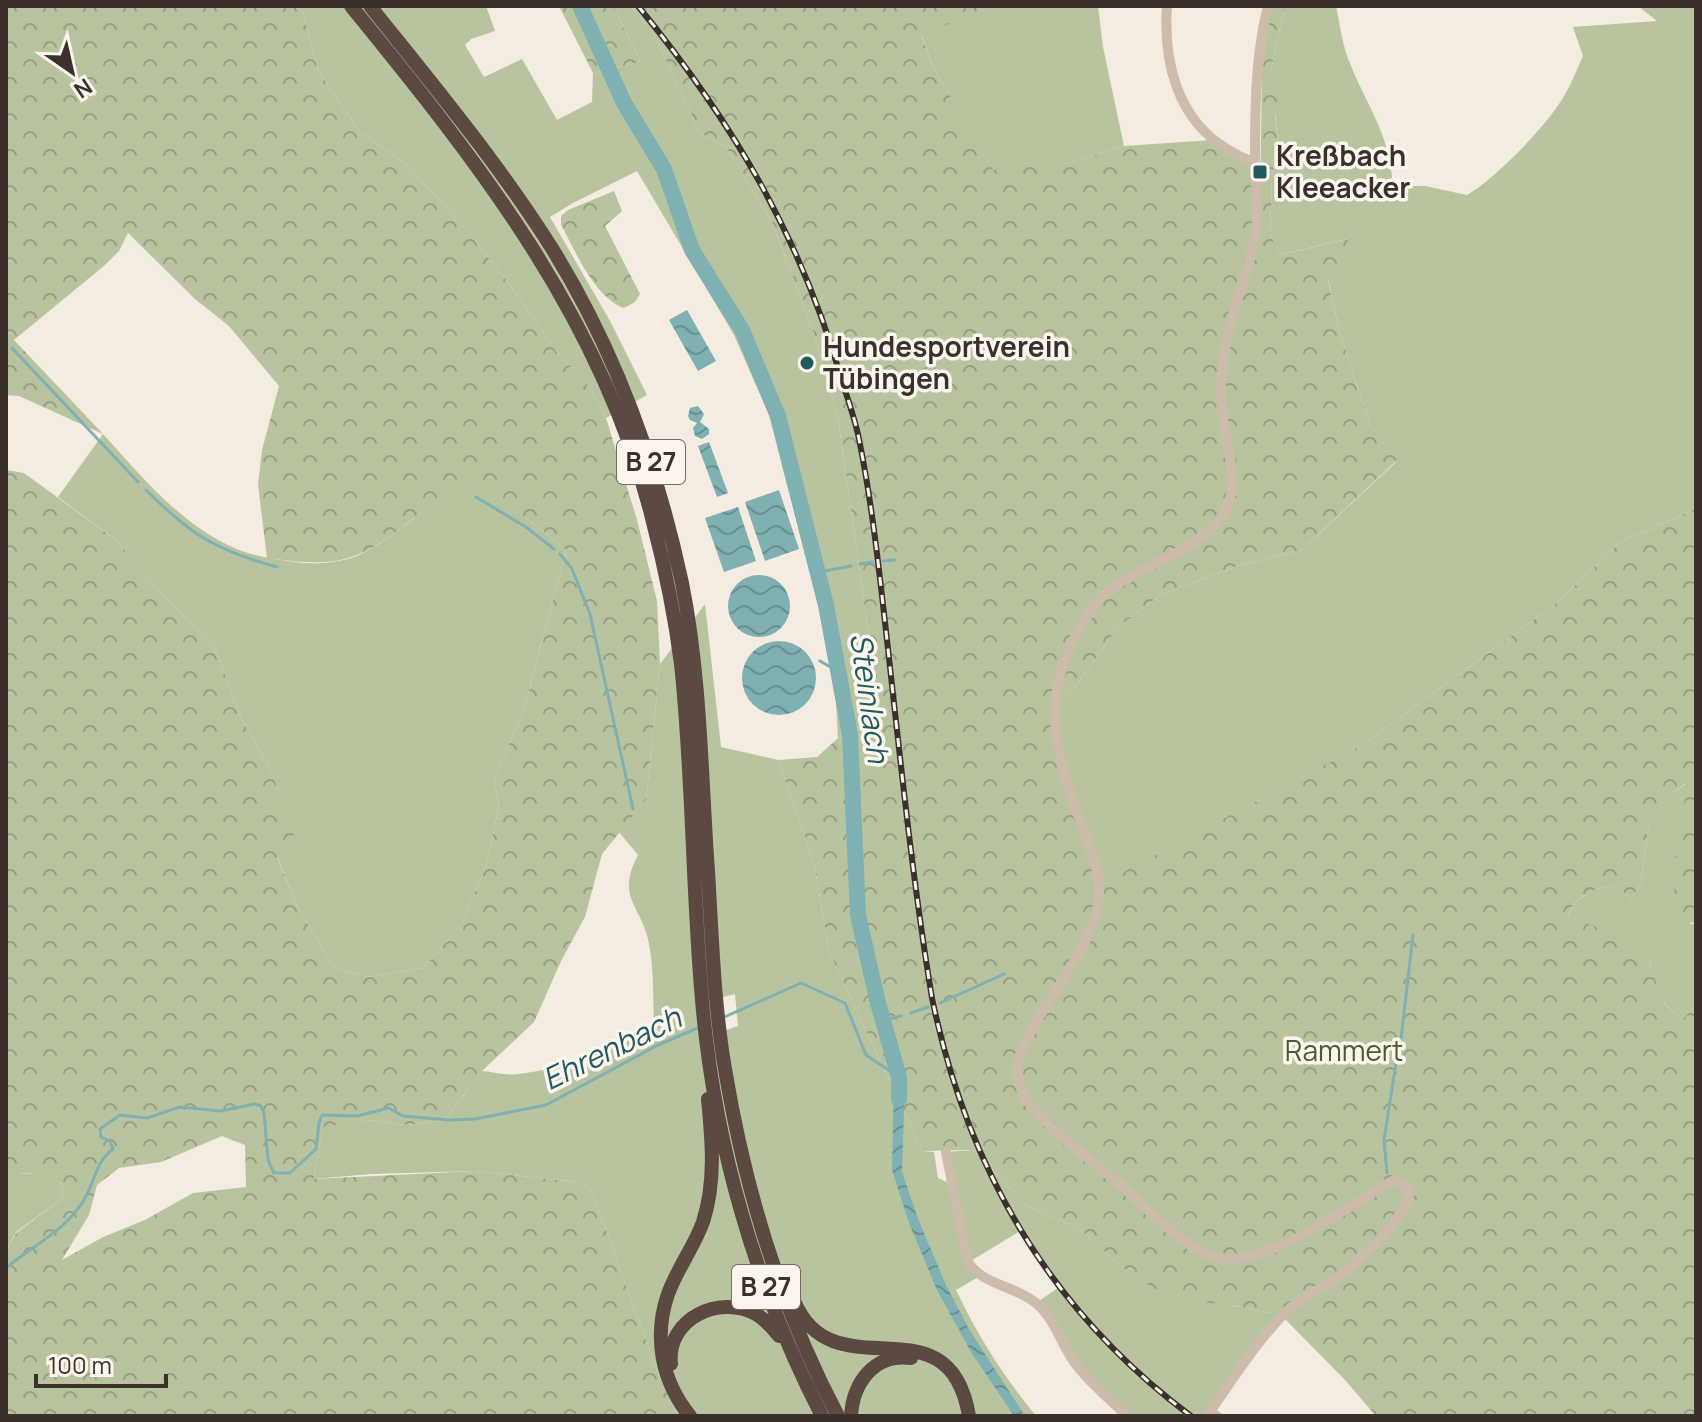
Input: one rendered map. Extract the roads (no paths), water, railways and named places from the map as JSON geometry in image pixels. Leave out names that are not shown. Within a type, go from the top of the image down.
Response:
[{"type":"highway","name":"B 27","points":[[351,6],[458,140],[543,262],[604,377],[631,447],[653,520],[681,662],[702,1001],[727,1154],[752,1249],[779,1323],[822,1415]]},
{"type":"highway","name":"B 27","points":[[370,6],[514,193],[554,251],[616,370],[644,441],[676,558],[694,660],[725,1068],[739,1137],[776,1276],[791,1317],[838,1416]]},
{"type":"highway","points":[[690,1416],[672,1392],[666,1377],[661,1338],[668,1294],[703,1221],[711,1182],[713,1161],[706,1073],[707,1042]]},
{"type":"highway","points":[[764,1235],[800,1315],[811,1328],[836,1344],[858,1348],[895,1348],[940,1359],[952,1370],[961,1385],[966,1416]]},
{"type":"highway","points":[[697,1416],[672,1373],[669,1353],[675,1336],[686,1322],[702,1311],[720,1306],[753,1313],[768,1322],[779,1336],[801,1385],[822,1415]]},
{"type":"highway","points":[[851,1416],[855,1391],[862,1379],[871,1369],[899,1356],[937,1365],[956,1388],[966,1416]]},
{"type":"street","points":[[1167,6],[1165,36],[1178,92],[1188,112],[1212,140],[1255,162]]},
{"type":"street","points":[[1207,1416],[1256,1345],[1274,1325],[1292,1306],[1333,1280],[1368,1250],[1403,1210],[1410,1192],[1401,1182],[1392,1181],[1354,1206],[1286,1242],[1247,1257],[1224,1259],[1184,1241],[1077,1151],[1025,1099],[1017,1071],[1022,1048],[1078,954],[1099,896],[1091,848],[1060,764],[1056,720],[1059,676],[1088,614],[1105,593],[1141,570],[1184,551],[1208,532],[1226,507],[1232,489],[1221,402],[1225,348],[1242,292],[1256,228],[1258,65],[1268,6]]},
{"type":"street","points":[[946,1152],[968,1262],[973,1271],[1010,1287],[1036,1303],[1047,1315],[1077,1366],[1127,1416]]},
{"type":"water","points":[[687,310],[716,361],[698,371],[669,320]]},
{"type":"water","points":[[698,406],[704,414],[700,422],[709,429],[709,434],[702,439],[695,436],[693,428],[697,423],[688,416],[690,408]]},
{"type":"water","points":[[709,442],[728,493],[717,497],[698,446]]},
{"type":"water","points":[[779,490],[799,549],[765,561],[745,502]]},
{"type":"water","points":[[738,507],[756,561],[724,572],[705,518]]},
{"type":"water","points":[[759,575],[781,584],[790,606],[781,628],[759,637],[737,628],[728,606],[737,584]]},
{"type":"water","points":[[779,641],[793,644],[805,652],[813,664],[816,678],[813,692],[805,704],[793,712],[779,715],[765,712],[753,704],[745,692],[742,678],[745,664],[753,652],[765,644]]},
{"type":"water","points":[[894,1078],[905,1080],[902,1172],[918,1219],[969,1329],[1025,1416],[1014,1416],[971,1352],[937,1290],[909,1223],[892,1170]]},
{"type":"waterway","name":"Steinlach","points":[[580,6],[624,103],[664,169],[692,250],[742,330],[778,416],[826,605],[850,735],[858,915],[899,1077],[899,1099]]},
{"type":"waterway","points":[[12,348],[138,482]]},
{"type":"waterway","points":[[146,490],[177,519],[205,539],[277,567]]},
{"type":"waterway","points":[[476,497],[526,527],[554,549]]},
{"type":"waterway","points":[[560,554],[572,569],[590,614],[633,809]]},
{"type":"waterway","points":[[883,561],[895,560]]},
{"type":"waterway","points":[[860,564],[872,562]]},
{"type":"waterway","points":[[819,572],[851,566]]},
{"type":"waterway","points":[[820,661],[839,672]]},
{"type":"waterway","points":[[1401,1039],[1413,935]]},
{"type":"waterway","points":[[940,1003],[1004,974]]},
{"type":"waterway","name":"Ehrenbach","points":[[722,1018],[801,983],[845,1003],[866,1055],[899,1077]]},
{"type":"waterway","points":[[911,1013],[928,1007]]},
{"type":"waterway","points":[[883,1020],[901,1016]]},
{"type":"waterway","name":"Ehrenbach","points":[[6,1268],[75,1213],[98,1167],[113,1149],[110,1141],[101,1137],[100,1129],[120,1115],[147,1118],[180,1107],[221,1111],[254,1104],[261,1106],[268,1160],[274,1173],[290,1173],[316,1149],[322,1115],[357,1116],[389,1108],[403,1116],[475,1119],[546,1105],[656,1046],[700,1027]]},
{"type":"waterway","points":[[1387,1173],[1384,1140],[1398,1050]]},
{"type":"railway","points":[[638,6],[704,93],[760,183],[806,278],[853,417],[872,517],[913,868],[932,998],[947,1060],[967,1120],[992,1177],[1022,1231],[1056,1282],[1096,1330],[1141,1375],[1191,1416]]},
{"type":"place","name":"Kreßbach Kleeacker","points":[[1260,172]]},
{"type":"place","name":"Hundesportverein Tübingen","points":[[807,363]]},
{"type":"park label","name":"Rammert","points":[[1344,1051]]}]
